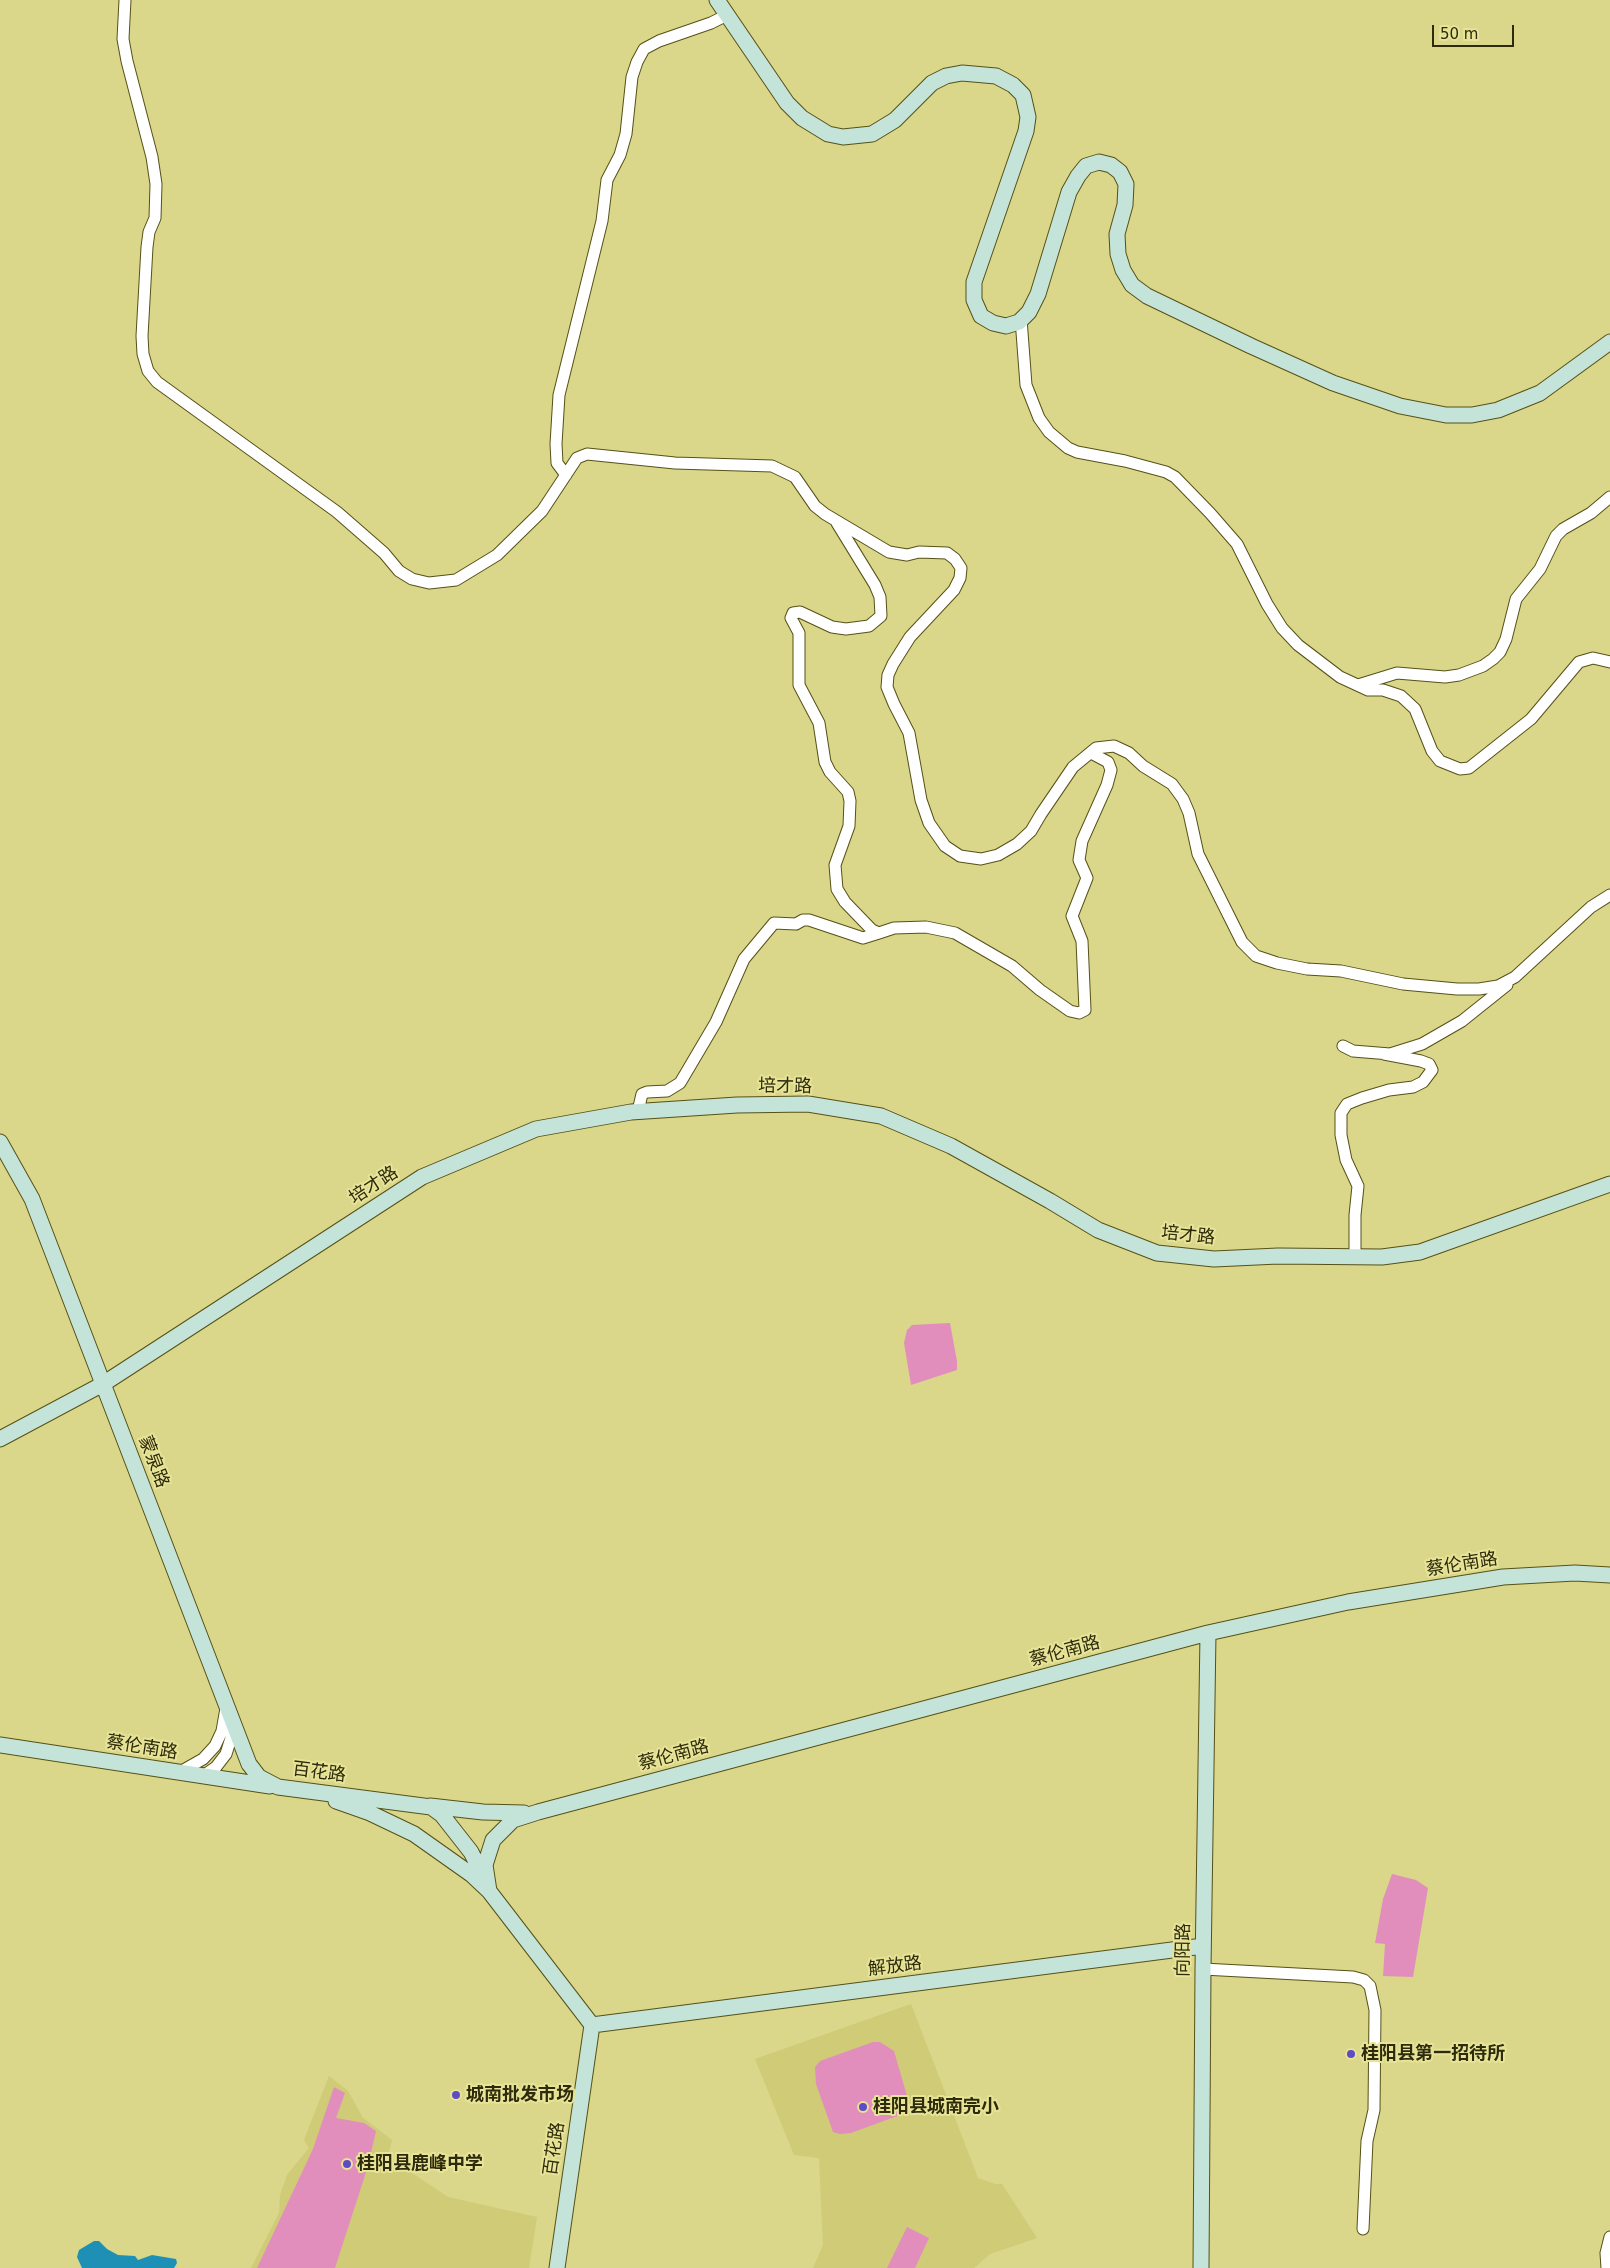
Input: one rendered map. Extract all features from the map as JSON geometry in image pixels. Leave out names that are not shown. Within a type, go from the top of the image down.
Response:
[{"type":"street","points":[[125,0],[123,39],[152,157],[156,184],[155,218],[149,232],[147,247],[142,336],[142,354],[148,371],[157,382],[337,512],[384,553],[399,571],[412,579],[429,582],[456,580],[497,555],[542,511],[577,458],[588,454],[675,463],[772,466],[795,477],[815,506],[837,522],[889,552],[906,555],[919,552],[947,553],[955,559],[961,568],[960,578],[954,590],[910,637],[888,675],[887,687],[911,741],[921,800],[929,823],[945,846],[960,856],[981,859],[998,855],[1017,844],[1031,831],[1074,768],[1096,748],[1114,746],[1129,753],[1143,766],[1172,784],[1183,799],[1198,854],[1242,942],[1256,956],[1277,963],[1307,969],[1341,971],[1403,984],[1457,989],[1498,986],[1514,978]]},
{"type":"street","points":[[717,0],[787,103],[802,118],[828,134],[843,136],[872,134],[895,120],[932,84],[946,76],[962,73],[996,76],[1013,86],[1023,95],[1028,117],[1026,131],[974,282],[974,300],[981,316],[993,324],[1006,326],[1022,319],[1029,312],[1038,294],[1070,192],[1078,176],[1086,166],[1099,162],[1111,165],[1120,172],[1126,184],[1125,205],[1117,234],[1118,254],[1123,270],[1132,284],[1147,296],[1259,350],[1333,382],[1400,406],[1446,415],[1472,415],[1498,410],[1540,393],[1610,342]]},
{"type":"street","points":[[566,474],[557,463],[556,444],[559,395],[602,221],[607,180],[620,155],[626,134],[632,77],[637,62],[644,50],[658,41],[711,23],[727,15]]},
{"type":"street","points":[[1022,319],[1026,385],[1039,418],[1049,432],[1068,448],[1077,452],[1125,461],[1166,472],[1175,477],[1237,544],[1267,604],[1282,628],[1318,662],[1340,677],[1368,690],[1383,690],[1401,696],[1415,709],[1432,752],[1440,761],[1460,769],[1469,768],[1531,719],[1579,662],[1593,658],[1610,662]]},
{"type":"street","points":[[1358,685],[1397,673],[1444,677],[1459,675],[1483,666],[1493,659],[1500,652],[1506,639],[1516,599],[1540,569],[1556,536],[1563,529],[1592,513],[1610,497]]},
{"type":"street","points":[[837,522],[875,585],[880,597],[881,616],[870,626],[846,629],[832,627],[800,612],[792,613],[791,618],[799,633],[799,684],[819,723],[825,762],[830,772],[848,792],[850,801],[850,826],[835,865],[837,889],[845,902],[872,930],[879,933]]},
{"type":"street","points":[[638,1111],[642,1094],[668,1091],[680,1082],[712,1029],[744,959],[774,923],[796,924],[803,920],[809,920],[863,938],[894,928],[943,929],[955,933],[1012,966],[1040,990],[1070,1011],[1079,1013],[1085,1010],[1082,941],[1072,916],[1087,878],[1079,860],[1082,841],[1107,785],[1110,770],[1108,762],[1091,753]]},
{"type":"street","points":[[1384,1054],[1406,1050],[1440,1034],[1497,994],[1591,907],[1610,895]]},
{"type":"street","points":[[1343,1046],[1353,1051],[1384,1054],[1421,1061],[1429,1064],[1432,1070],[1423,1082],[1413,1087],[1389,1090],[1362,1098],[1347,1104],[1341,1114],[1341,1136],[1346,1160],[1358,1186],[1355,1215],[1355,1256]]},
{"type":"street","name":"培才路","points":[[0,1439],[102,1384],[422,1177],[536,1129],[638,1111],[737,1105],[808,1104],[882,1116],[959,1151],[1098,1230],[1157,1253],[1214,1259],[1278,1256],[1382,1256],[1420,1252],[1610,1184]]},
{"type":"street","name":"蒙泉路","points":[[0,1142],[32,1199],[245,1756],[253,1771],[265,1781],[278,1787]]},
{"type":"street","name":"蔡伦南路","points":[[490,1890],[485,1865],[493,1840],[513,1820],[538,1812],[1208,1633],[1348,1602],[1503,1577],[1575,1573],[1610,1575]]},
{"type":"street","name":"向阳路","points":[[1201,2268],[1203,1946],[1208,1633]]},
{"type":"street","points":[[180,1772],[203,1759],[215,1746],[222,1731],[226,1706]]},
{"type":"street","points":[[203,1776],[216,1766],[226,1754],[231,1738],[232,1722]]},
{"type":"street","name":"蔡伦南路","points":[[0,1745],[278,1787]]},
{"type":"street","name":"百花路","points":[[278,1787],[424,1805],[437,1811],[451,1826],[474,1857],[490,1890],[592,2025],[557,2268]]},
{"type":"street","name":"百花路","points":[[278,1787],[325,1798],[392,1823],[453,1860],[490,1890]]},
{"type":"street","name":"蔡伦南路","points":[[424,1805],[497,1813],[538,1812]]},
{"type":"street","name":"解放路","points":[[592,2025],[1203,1946]]},
{"type":"street","points":[[1203,1969],[1353,1977],[1364,1980],[1370,1986],[1375,2010],[1374,2110],[1367,2141],[1363,2229]]},
{"type":"street","points":[[1607,2268],[1606,2253],[1610,2237]]},
{"type":"shaded area","points":[[950,1323],[957,1370],[911,1385],[904,1343],[907,1330],[912,1325]]},
{"type":"shaded area","points":[[1392,1874],[1416,1880],[1428,1888],[1413,1977],[1383,1976],[1385,1944],[1375,1943],[1383,1899]]},
{"type":"shaded area","name":"桂阳县城南完小","points":[[911,2004],[978,2178],[995,2184],[1002,2184],[1037,2238],[990,2254],[974,2268],[813,2268],[823,2245],[819,2158],[794,2155],[755,2059]]},
{"type":"shaded area","points":[[873,2042],[880,2042],[894,2051],[909,2103],[905,2111],[900,2115],[851,2133],[840,2134],[833,2132],[816,2084],[815,2067],[820,2061]]},
{"type":"shaded area","name":"桂阳县鹿峰中学","points":[[329,2076],[348,2091],[363,2118],[392,2140],[388,2157],[448,2197],[537,2217],[529,2268],[251,2268],[279,2213],[280,2195],[287,2175],[309,2148],[304,2140]]},
{"type":"shaded area","points":[[334,2087],[345,2093],[336,2118],[364,2123],[376,2131],[368,2166],[335,2268],[257,2268],[313,2149]]},
{"type":"shaded area","points":[[907,2227],[929,2238],[915,2268],[887,2268]]},
{"type":"water","points":[[94,2241],[99,2241],[107,2249],[118,2255],[135,2256],[138,2260],[152,2255],[176,2259],[177,2263],[174,2268],[82,2268],[77,2257],[79,2250]]},
{"type":"place","name":"桂阳县第一招待所","points":[[1351,2054]]},
{"type":"place","name":"城南批发市场","points":[[456,2095]]},
{"type":"place","name":"桂阳县城南完小","points":[[863,2107]]},
{"type":"place","name":"桂阳县鹿峰中学","points":[[347,2164]]}]
